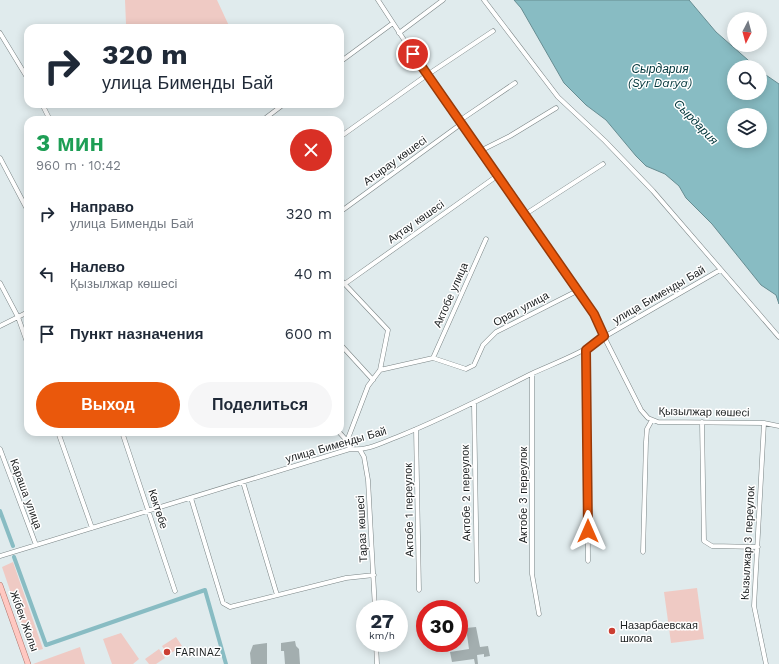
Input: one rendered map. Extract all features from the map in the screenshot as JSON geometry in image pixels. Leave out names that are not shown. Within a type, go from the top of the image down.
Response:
[{"type":"main road","name":"Жібек Жолы","points":[[0,586],[28,664]]},
{"type":"street","name":"Қызылжар көшесі","points":[[378,0],[460,123],[594,314],[641,410],[652,420],[764,423],[779,426]]},
{"type":"street","points":[[399,33],[443,0]]},
{"type":"street","points":[[484,0],[558,97],[630,167],[779,337]]},
{"type":"street","points":[[344,59],[393,23]]},
{"type":"street","points":[[344,135],[427,75],[493,31]]},
{"type":"street","points":[[0,33],[24,72]]},
{"type":"street","name":"Атырау көшесі","points":[[344,209],[515,84]]},
{"type":"street","points":[[268,116],[279,108]]},
{"type":"street","points":[[480,151],[510,136],[556,108]]},
{"type":"street","points":[[0,158],[24,203]]},
{"type":"street","points":[[524,215],[603,164]]},
{"type":"street","name":"Ақтау көшесі","points":[[346,283],[497,176]]},
{"type":"street","name":"Актобе улица","points":[[433,358],[486,238]]},
{"type":"street","name":"улица Бименды Бай","points":[[0,556],[350,450],[360,450],[416,430],[474,404],[532,374],[586,350],[604,336],[720,270]]},
{"type":"street","points":[[0,283],[18,317],[24,334]]},
{"type":"street","points":[[346,283],[388,330],[380,370],[368,386],[347,441]]},
{"type":"street","name":"Орал улица","points":[[433,358],[466,369],[474,365],[483,345],[496,332],[577,291]]},
{"type":"street","points":[[0,326],[24,314]]},
{"type":"street","points":[[344,348],[373,380]]},
{"type":"street","points":[[586,350],[588,561]]},
{"type":"street","points":[[380,370],[433,358]]},
{"type":"street","name":"Актобе 3 переулок","points":[[532,374],[532,574],[539,614]]},
{"type":"street","name":"Актобе 2 переулок","points":[[474,404],[477,581]]},
{"type":"street","points":[[643,552],[646,442],[647,429],[652,420]]},
{"type":"street","points":[[702,422],[704,542],[712,546],[758,547]]},
{"type":"street","name":"Кызылжар 3 переулок","points":[[764,423],[754,606],[766,664]]},
{"type":"street","name":"Актобе 1 переулок","points":[[416,430],[419,590]]},
{"type":"street","points":[[59,436],[92,528]]},
{"type":"street","name":"Көктөбе","points":[[123,436],[175,591]]},
{"type":"street","points":[[343,436],[347,441],[350,450]]},
{"type":"street","name":"Караша улица","points":[[0,449],[36,545]]},
{"type":"street","name":"Тараз көшесі","points":[[360,450],[364,457],[368,480],[375,600]]},
{"type":"street","points":[[242,482],[277,595]]},
{"type":"street","points":[[191,498],[223,603],[230,607],[346,578],[374,575]]},
{"type":"street","points":[[376,652],[377,664]]},
{"type":"shaded area","points":[[125,0],[217,0],[228,24],[126,24]]},
{"type":"shaded area","points":[[13,562],[43,649],[31,652],[2,567]]},
{"type":"shaded area","points":[[697,588],[704,639],[671,643],[664,592]]},
{"type":"shaded area","points":[[121,633],[139,659],[133,664],[112,664],[103,639]]},
{"type":"shaded area","points":[[176,637],[182,646],[168,655],[162,646]]},
{"type":"shaded area","points":[[80,647],[85,664],[33,664]]},
{"type":"shaded area","points":[[159,649],[165,658],[156,664],[149,664],[145,659]]},
{"type":"water","name":"Сырдария (Syr Darya)","points":[[514,0],[689,0],[716,32],[727,42],[727,52],[739,52],[748,60],[727,60],[727,100],[767,100],[767,76],[779,84],[779,304],[776,295],[761,285],[712,224],[686,198],[679,186],[665,174],[646,166],[606,120],[586,105],[564,83],[521,8]]},
{"type":"building","points":[[476,627],[480,647],[488,646],[490,656],[484,657],[484,654],[477,655],[478,664],[475,664],[474,659],[452,662],[450,652],[468,652],[468,628]]},
{"type":"building","points":[[295,641],[296,646],[299,649],[300,664],[285,664],[284,651],[281,651],[281,643]]},
{"type":"building","points":[[267,643],[267,664],[251,664],[250,653],[253,645]]},
{"type":"waterway","points":[[0,511],[13,546]]},
{"type":"waterway","points":[[14,557],[46,645],[205,590],[226,664]]},
{"type":"place","name":"Назарбаевская школа","points":[[612,631]]},
{"type":"place","name":"FARINAZ","points":[[167,652]]},
{"type":"route","points":[[413,54],[594,314],[604,336],[586,350],[588,531]]},
{"type":"water label","name":"Сырдария","points":[[696,122]]}]
